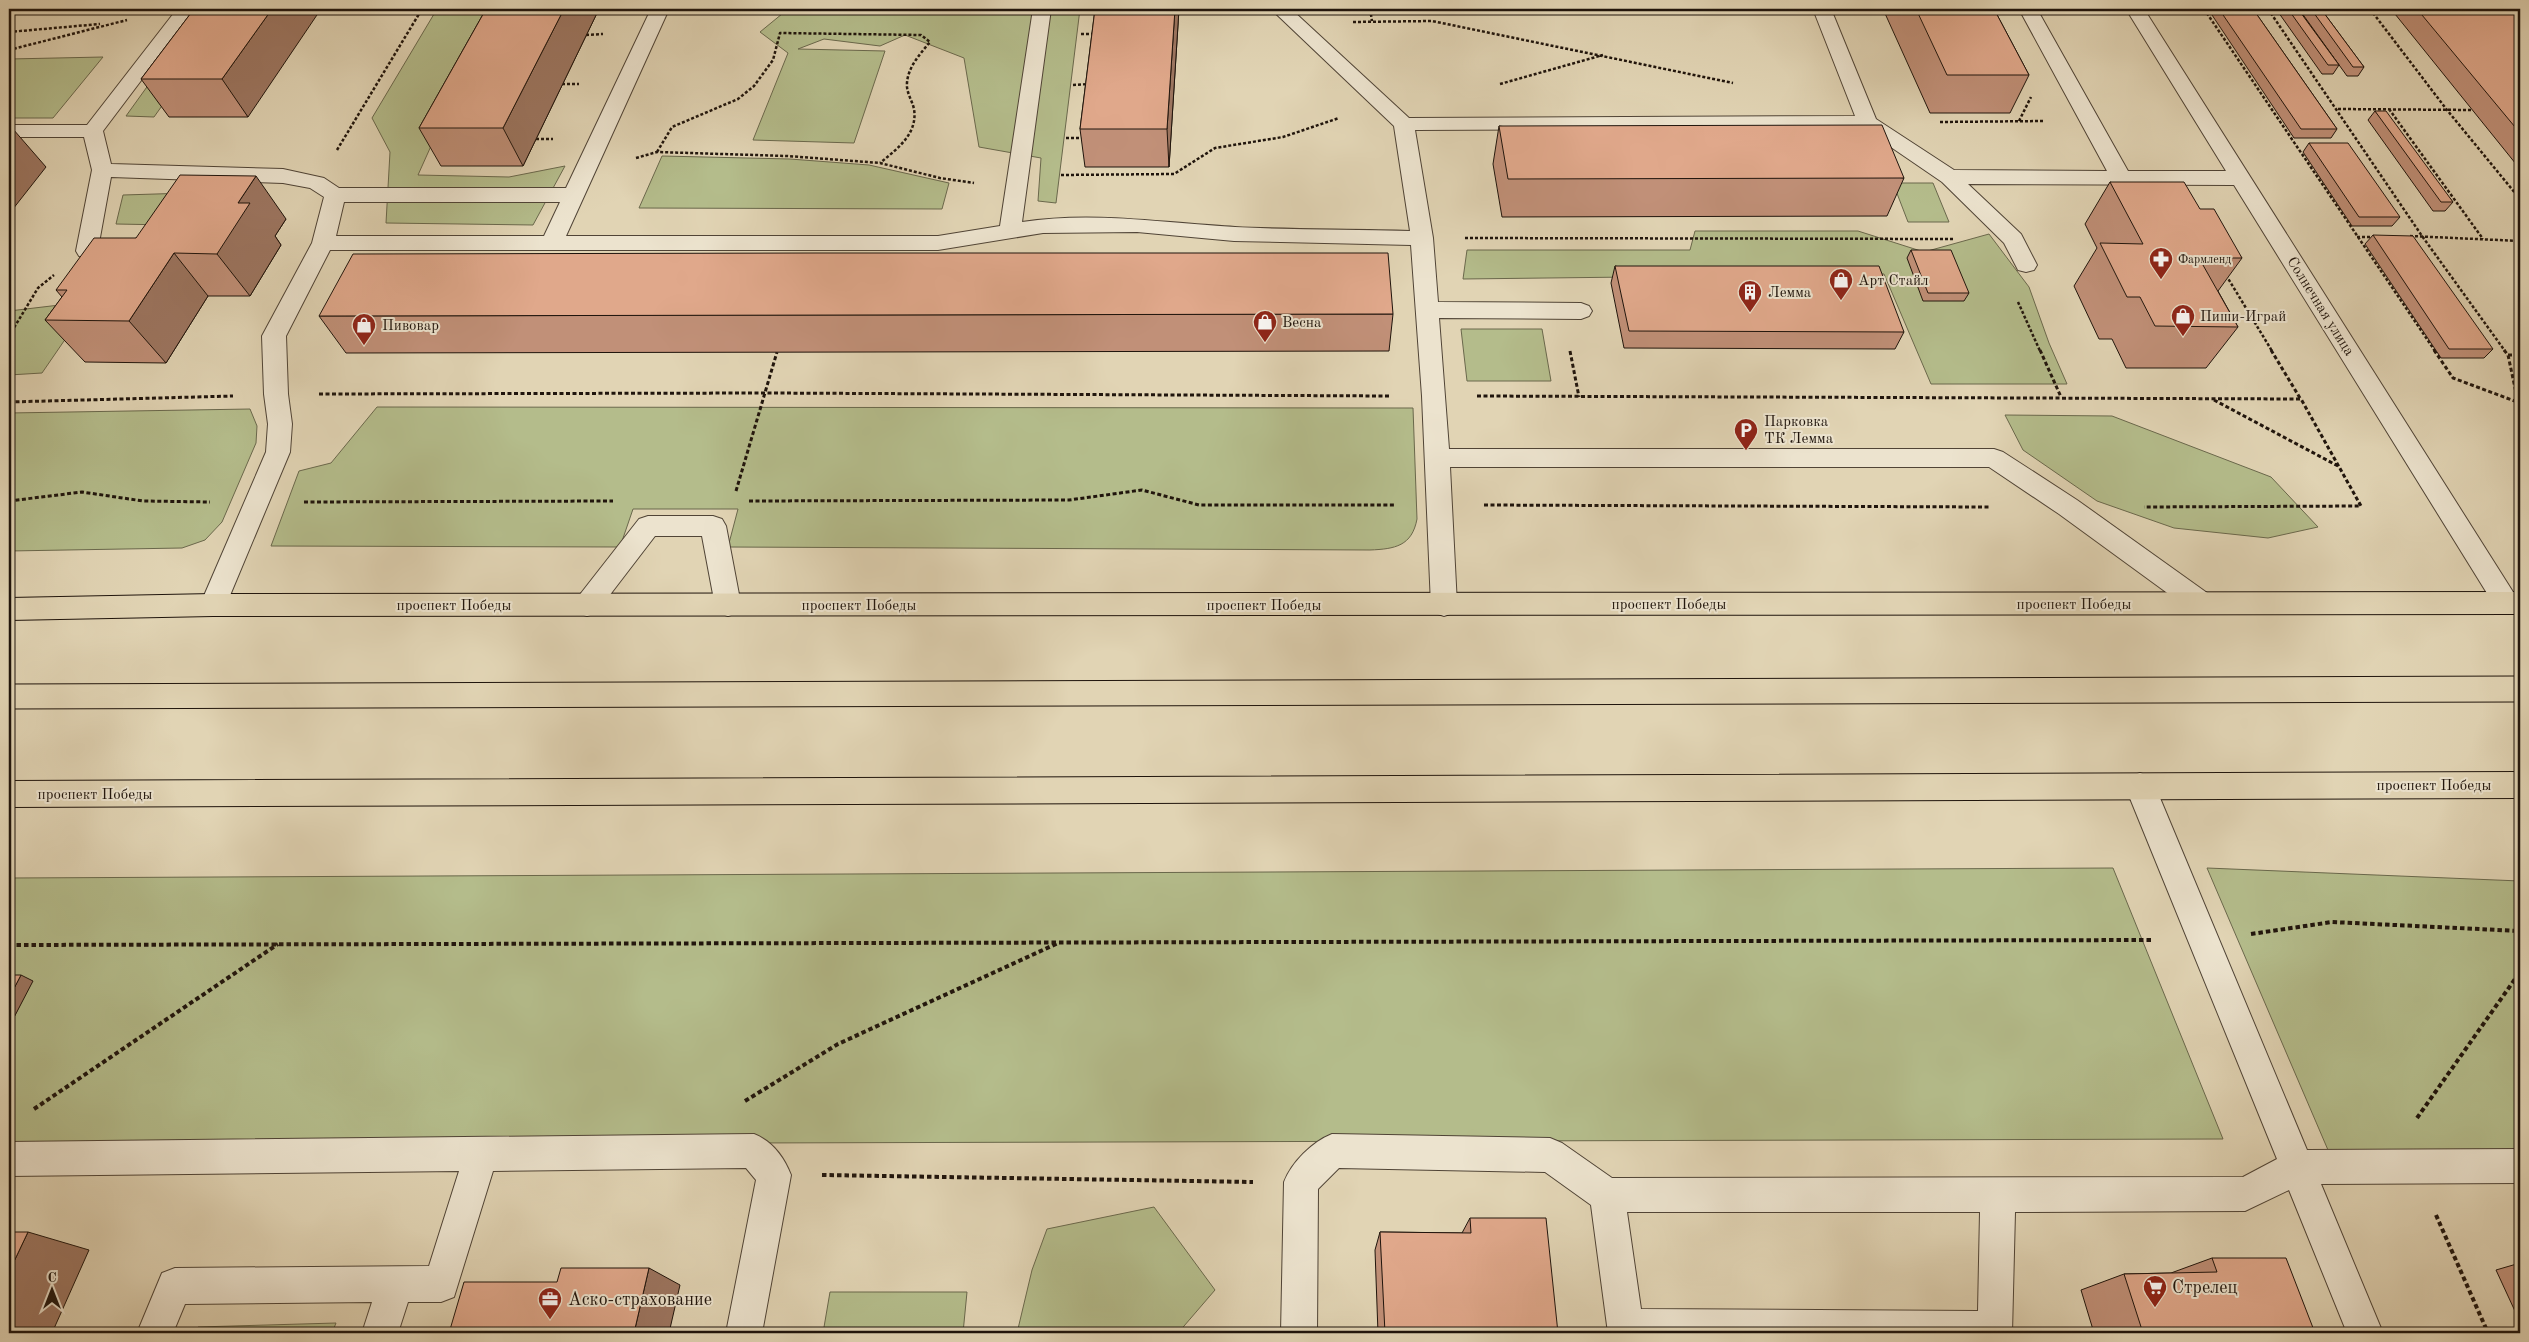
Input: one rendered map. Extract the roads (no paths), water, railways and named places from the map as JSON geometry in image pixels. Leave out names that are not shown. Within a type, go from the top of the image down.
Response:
[{"type":"main road","name":"проспект Победы","points":[[9,609],[213,605],[2514,603]]},
{"type":"main road","name":"проспект Победы","points":[[9,794],[2520,785]]},
{"type":"street","points":[[93,131],[186,9]]},
{"type":"street","points":[[552,244],[660,9]]},
{"type":"street","points":[[1010,233],[1042,9]]},
{"type":"street","points":[[1280,9],[1404,124],[1422,238],[1428,310],[1444,605]]},
{"type":"street","points":[[1822,9],[1867,122]]},
{"type":"street","points":[[2028,9],[2121,178]]},
{"type":"street","name":"Солнечная улица","points":[[2135,9],[2240,178],[2514,603]]},
{"type":"street","points":[[1404,124],[1867,122],[1949,177],[2013,239],[2026,265]]},
{"type":"street","points":[[9,131],[93,131]]},
{"type":"street","points":[[93,131],[102,170],[87,251],[136,251]]},
{"type":"street","points":[[102,170],[283,176],[326,189],[574,195]]},
{"type":"street","points":[[1949,177],[2240,178]]},
{"type":"street","points":[[213,605],[278,452],[280,424],[276,394],[274,336],[323,243],[326,189]]},
{"type":"street","points":[[323,243],[938,243],[1010,233],[1043,226],[1137,225],[1234,234],[1422,238]]},
{"type":"street","points":[[1428,310],[1572,311]]},
{"type":"street","points":[[1437,458],[1994,458],[2068,507],[2201,603]]},
{"type":"street","points":[[587,605],[648,526],[713,526],[728,605]]},
{"type":"street","points":[[2140,786],[2365,1333]]},
{"type":"street","points":[[9,1159],[754,1151],[774,1175],[744,1333]]},
{"type":"street","points":[[1299,1333],[1301,1182],[1332,1151],[1550,1155],[1607,1195],[2245,1194],[2297,1167],[2520,1166]]},
{"type":"street","points":[[156,1333],[175,1286],[441,1284],[481,1154]]},
{"type":"street","points":[[1607,1195],[1626,1330],[1996,1329],[1998,1195]]},
{"type":"street","points":[[380,1333],[396,1284]]},
{"type":"tram line","points":[[9,684],[2520,676]]},
{"type":"tram line","points":[[9,709],[2520,702]]},
{"type":"place","name":"Фармленд","points":[[2161,280]]},
{"type":"place","name":"Арт Стайл","points":[[1841,301]]},
{"type":"place","name":"Лемма","points":[[1750,313]]},
{"type":"place","name":"Пиши-Играй","points":[[2183,337]]},
{"type":"place","name":"Весна","points":[[1265,343]]},
{"type":"place","name":"Пивовар","points":[[364,346]]},
{"type":"place","name":"Парковка ТК Лемма","points":[[1746,451]]},
{"type":"place","name":"Стрелец","points":[[2155,1308]]},
{"type":"place","name":"Аско-страхование","points":[[550,1320]]}]
